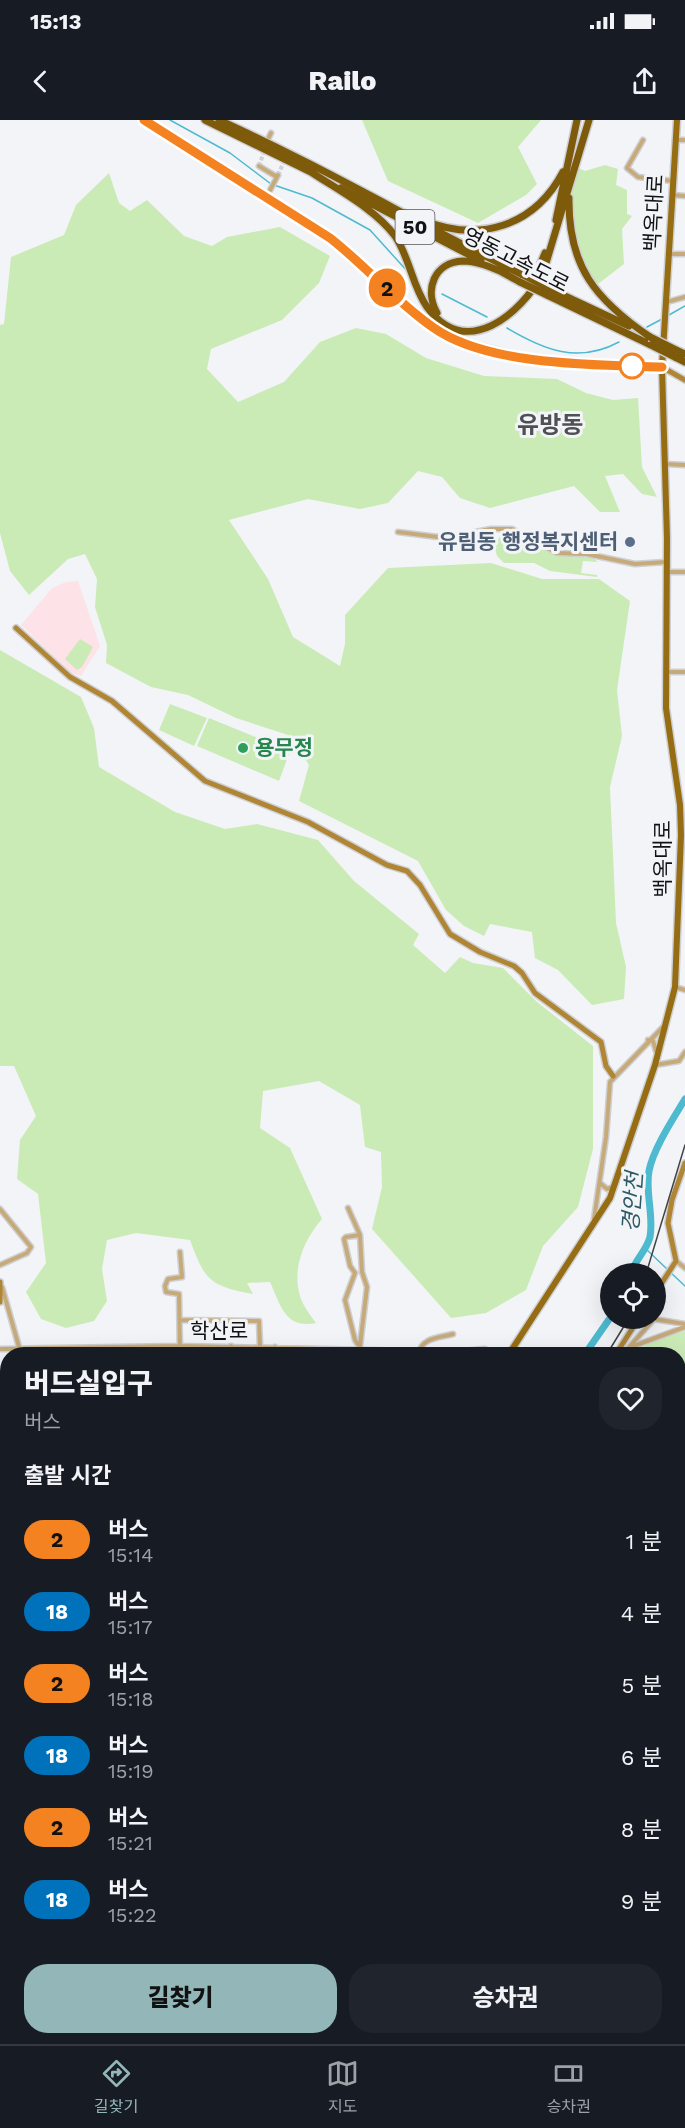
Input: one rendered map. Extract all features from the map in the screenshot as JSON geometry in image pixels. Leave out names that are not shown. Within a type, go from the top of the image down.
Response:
[{"type":"highway","name":"영동고속도로","points":[[205,120],[311,172],[500,271],[522,278]]},
{"type":"highway","name":"영동고속도로","points":[[219,120],[318,166],[550,293],[676,353],[685,354]]},
{"type":"highway","points":[[500,271],[465,261],[441,268],[432,280],[430,288],[436,313],[452,324],[462,327],[485,325],[506,315],[529,290],[552,235],[577,120]]},
{"type":"highway","points":[[311,172],[373,215],[394,236],[421,296],[433,314],[451,326],[474,330],[502,321],[532,294],[549,256],[563,213],[570,177],[589,120]]},
{"type":"highway","points":[[386,205],[449,228],[467,231],[498,227],[514,222],[542,202],[555,187],[568,160]]},
{"type":"highway","points":[[570,177],[571,238],[587,278],[613,309],[651,341]]},
{"type":"highway","name":"영동고속도로","points":[[676,353],[685,362]]},
{"type":"main road","name":"백옥대로","points":[[514,1347],[592,1228],[615,1185],[656,1062],[668,1022],[675,987],[681,835],[680,805],[666,708],[665,464],[662,367],[677,120]]},
{"type":"street","points":[[144,120],[330,238],[357,259],[407,307],[435,329],[455,340],[530,358],[662,367],[685,380]]},
{"type":"street","points":[[643,140],[627,168],[638,177],[673,181]]},
{"type":"street","points":[[675,140],[685,140]]},
{"type":"street","points":[[259,166],[277,177],[267,196]]},
{"type":"street","points":[[672,195],[685,196]]},
{"type":"street","points":[[668,254],[685,254]]},
{"type":"street","points":[[666,305],[685,297]]},
{"type":"street","points":[[665,464],[685,465]]},
{"type":"street","points":[[398,532],[447,538],[491,529],[512,529],[557,553],[587,554],[635,564],[666,562]]},
{"type":"street","points":[[666,572],[685,572]]},
{"type":"street","points":[[16,628],[70,677],[112,701],[205,781],[308,822],[387,865],[407,871],[420,885],[450,933],[480,951],[514,966],[522,973],[535,993],[601,1042],[606,1066],[614,1076]]},
{"type":"street","points":[[666,672],[685,672]]},
{"type":"street","points":[[675,987],[684,990]]},
{"type":"street","points":[[592,1228],[606,1137],[609,1087],[614,1076],[647,1040],[668,1022]]},
{"type":"street","points":[[647,1040],[655,1043],[656,1062],[679,1061],[685,1052]]},
{"type":"street","points":[[666,1276],[675,1262],[668,1223],[672,1200],[685,1163]]},
{"type":"street","points":[[600,1182],[607,1189],[615,1185]]},
{"type":"street","points":[[348,1208],[360,1235],[362,1272],[367,1287],[359,1347]]},
{"type":"street","points":[[0,1209],[31,1247],[27,1253],[0,1264]]},
{"type":"street","points":[[355,1273],[350,1266],[344,1239],[346,1236],[360,1235]]},
{"type":"street","points":[[180,1252],[182,1277],[168,1279],[165,1286],[166,1292],[179,1294],[180,1346]]},
{"type":"street","points":[[675,1262],[685,1268]]},
{"type":"street","points":[[355,1273],[362,1272]]},
{"type":"street","points":[[355,1273],[345,1300],[358,1347]]},
{"type":"street","points":[[0,1302],[1,1285]]},
{"type":"street","points":[[1,1285],[19,1347]]},
{"type":"street","points":[[180,1320],[259,1321],[260,1347]]},
{"type":"street","points":[[666,1322],[685,1326]]},
{"type":"street","points":[[631,1347],[685,1326]]},
{"type":"street","points":[[620,1347],[632,1329]]},
{"type":"street","points":[[631,1347],[645,1329]]},
{"type":"street","points":[[424,1347],[432,1338],[453,1334]]},
{"type":"street","name":"학산로","points":[[135,1347],[275,1347]]},
{"type":"shaded area","points":[[78,581],[100,646],[81,676],[69,672],[21,625],[52,588],[66,582]]},
{"type":"green space","points":[[362,120],[541,120],[518,147],[537,184],[526,195],[478,223],[388,181]]},
{"type":"green space","points":[[605,165],[618,169],[616,185],[627,190],[627,214],[632,216],[622,229],[624,264],[598,284],[580,258],[575,244],[571,213],[576,167],[585,171]]},
{"type":"green space","points":[[109,173],[119,203],[130,211],[147,200],[184,236],[212,246],[227,237],[280,227],[330,256],[319,283],[282,320],[211,349],[207,369],[238,402],[284,382],[320,342],[356,328],[386,334],[426,358],[484,376],[557,379],[586,393],[613,400],[638,398],[642,467],[657,497],[642,494],[623,474],[605,476],[620,512],[600,512],[574,486],[490,508],[460,498],[442,477],[418,471],[388,503],[360,509],[308,499],[229,520],[268,579],[293,637],[340,666],[345,644],[345,615],[388,568],[491,563],[542,579],[599,579],[630,601],[617,690],[622,736],[610,787],[616,923],[626,967],[624,999],[592,1005],[558,970],[535,958],[532,932],[490,924],[484,936],[464,926],[446,910],[418,861],[299,801],[309,765],[291,736],[236,718],[188,695],[151,687],[106,663],[107,645],[95,607],[97,579],[85,554],[68,559],[29,595],[10,571],[0,533],[0,325],[4,324],[11,257],[64,235],[76,205]]},
{"type":"green space","points":[[503,532],[514,532],[552,554],[593,558],[598,562],[583,561],[581,573],[597,575],[597,577],[550,571],[534,563],[504,563],[497,556],[494,545]]},
{"type":"green space","points":[[80,639],[93,647],[82,667],[77,670],[65,659]]},
{"type":"green space","points":[[0,650],[81,697],[94,728],[99,767],[175,812],[225,829],[257,824],[318,840],[354,881],[419,934],[413,945],[445,973],[460,957],[473,963],[503,968],[537,1002],[593,1046],[593,1149],[578,1207],[543,1246],[526,1290],[486,1313],[451,1318],[372,1229],[382,1187],[381,1152],[365,1147],[360,1105],[319,1081],[263,1091],[260,1128],[290,1148],[322,1219],[304,1246],[297,1277],[301,1299],[316,1323],[306,1324],[291,1319],[281,1307],[270,1282],[247,1283],[253,1294],[218,1284],[205,1273],[190,1240],[136,1233],[107,1240],[102,1269],[107,1301],[94,1321],[66,1328],[41,1319],[26,1292],[46,1263],[38,1194],[17,1179],[20,1140],[36,1116],[14,1066],[0,1066]]},
{"type":"green space","points":[[170,704],[207,718],[194,746],[159,730]]},
{"type":"green space","name":"용무정","points":[[209,718],[290,751],[279,781],[197,746]]},
{"type":"green space","points":[[685,1331],[685,1347],[642,1347],[663,1337]]},
{"type":"waterway","points":[[170,120],[230,153],[271,184],[312,198],[370,230],[408,272]]},
{"type":"waterway","points":[[442,294],[487,317]]},
{"type":"waterway","points":[[669,315],[685,306]]},
{"type":"waterway","points":[[647,327],[662,319]]},
{"type":"waterway","points":[[507,328],[534,343],[575,353],[604,349],[619,342]]},
{"type":"waterway","name":"경안천","points":[[636,1263],[650,1237],[648,1179],[651,1162],[664,1134],[685,1099]]},
{"type":"waterway","points":[[646,1249],[667,1269]]},
{"type":"waterway","points":[[670,1272],[685,1286]]},
{"type":"waterway","name":"경안천","points":[[590,1347],[602,1329]]},
{"type":"tunnel","points":[[259,166],[265,149]]},
{"type":"tunnel","points":[[278,175],[285,159]]},
{"type":"tram line","points":[[649,1263],[685,1145]]},
{"type":"tram line","points":[[611,1347],[622,1329]]},
{"type":"bus line","name":"2","points":[[144,120],[330,238],[357,259],[407,307],[435,329],[455,340],[504,353],[558,362],[662,367]]},
{"type":"place","name":"유림동 행정복지센터","points":[[630,542]]},
{"type":"place","name":"용무정","points":[[243,748]]},
{"type":"district","name":"유방동","points":[[550,425]]}]
